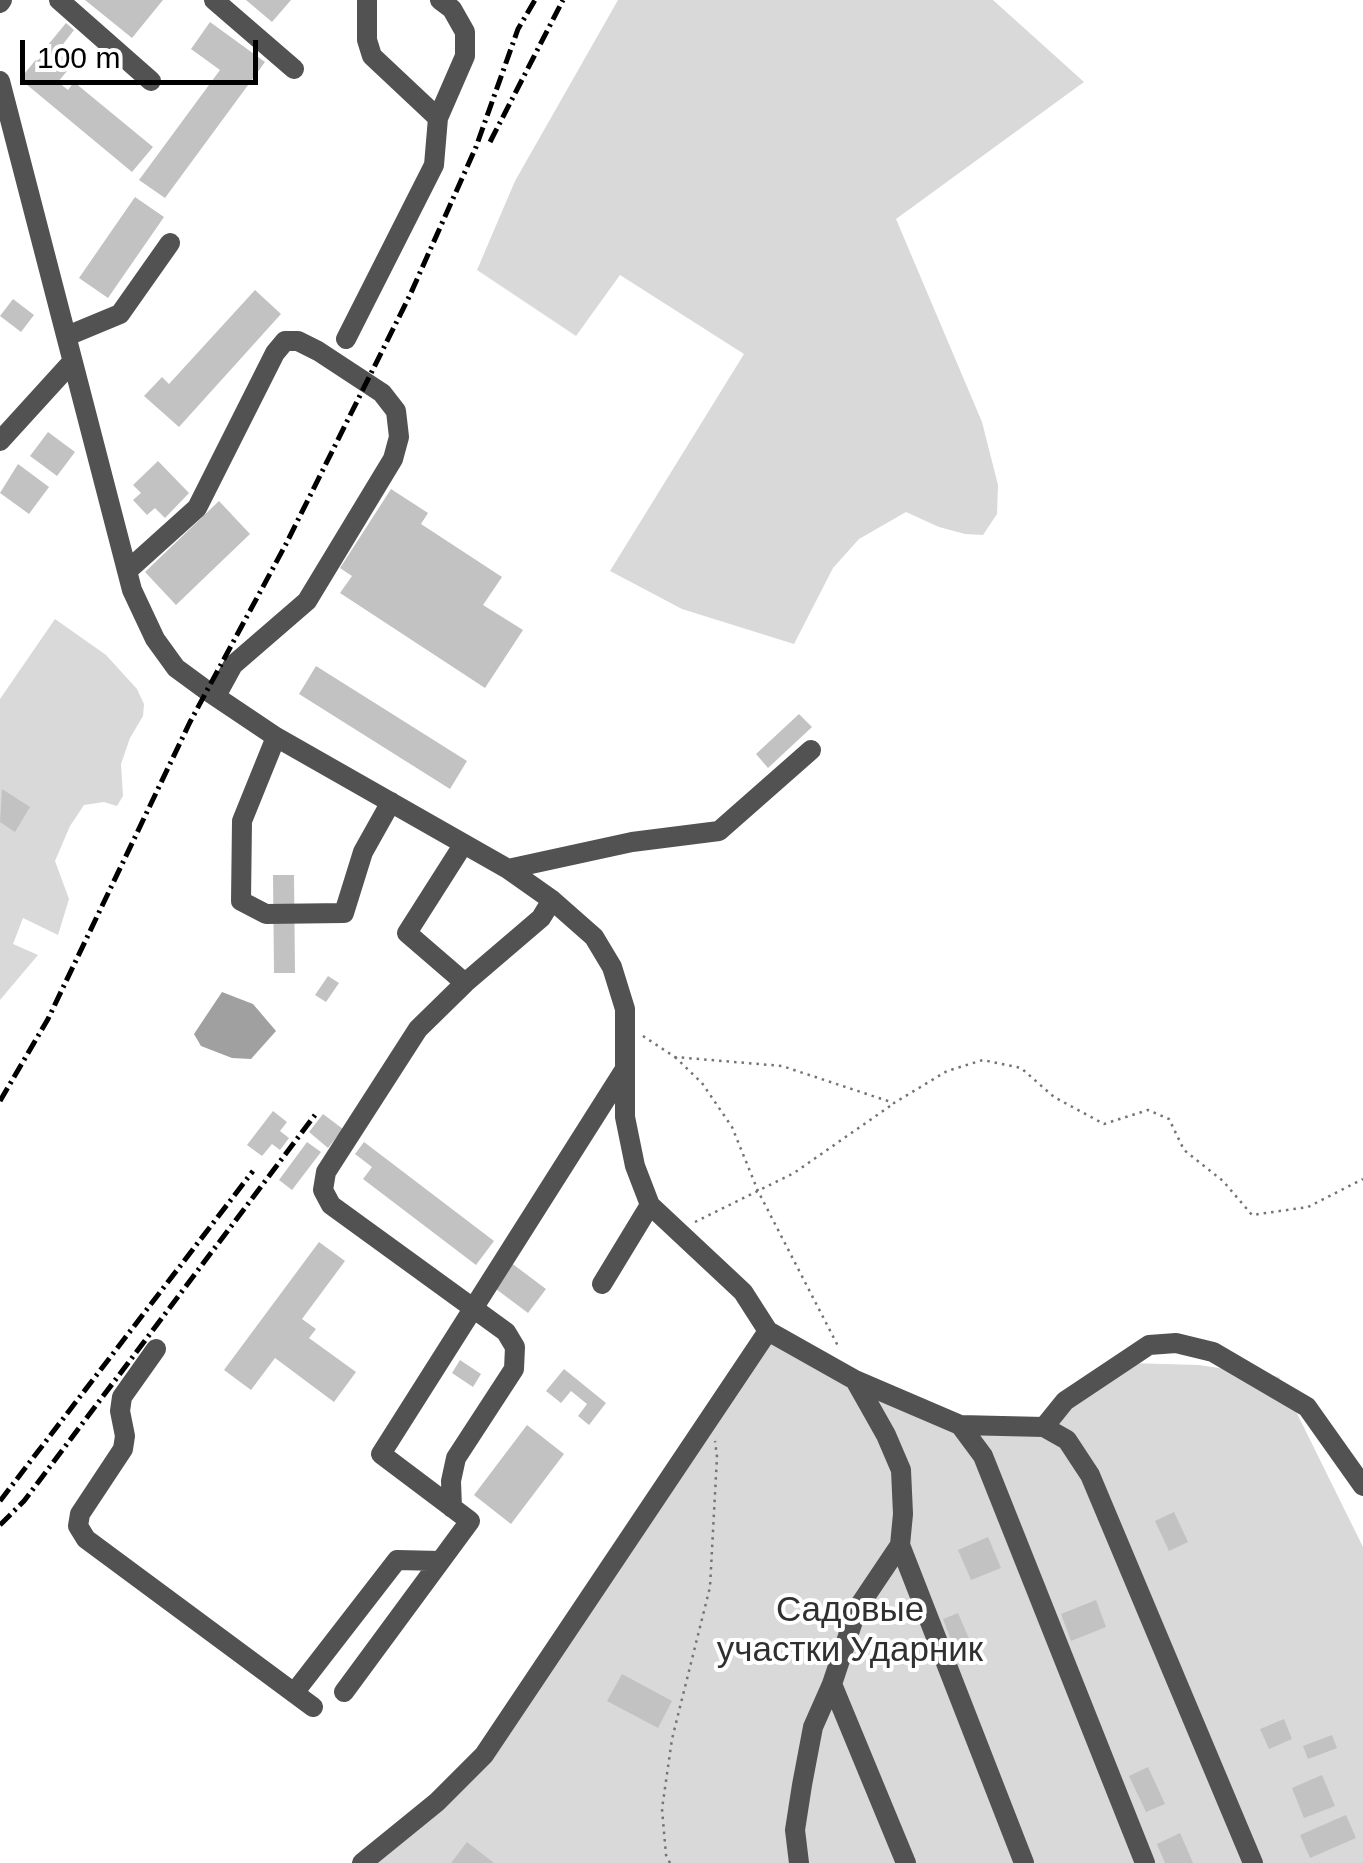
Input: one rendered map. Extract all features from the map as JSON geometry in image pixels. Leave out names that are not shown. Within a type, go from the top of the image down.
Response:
[{"type":"street","points":[[60,0],[151,81]]},
{"type":"street","points":[[214,0],[294,69]]},
{"type":"street","points":[[367,0],[367,40],[372,56],[438,118]]},
{"type":"street","points":[[346,339],[434,165],[438,118],[466,56],[464,32],[452,9],[440,0]]},
{"type":"street","points":[[0,81],[132,590],[154,639],[176,668],[216,696],[276,736],[508,869],[594,937],[612,968],[626,1009],[625,1117],[631,1150],[650,1205],[743,1292],[768,1331],[855,1380],[960,1426],[1044,1428],[1067,1440],[1090,1475],[1253,1863]]},
{"type":"street","points":[[67,336],[120,314],[170,243]]},
{"type":"street","points":[[127,571],[197,508],[275,352],[285,341],[318,351],[382,393],[396,410],[400,437],[393,459],[307,601],[233,665],[216,696]]},
{"type":"street","points":[[0,441],[72,362]]},
{"type":"street","points":[[276,736],[242,821],[241,901],[266,914],[344,914],[363,852],[391,802]]},
{"type":"street","points":[[508,869],[632,842],[718,831],[812,750]]},
{"type":"street","points":[[463,845],[408,934],[465,983]]},
{"type":"street","points":[[452,1508],[451,1481],[456,1458],[514,1369],[514,1347],[506,1332],[331,1204],[324,1190],[326,1172],[418,1029],[541,918],[552,900]]},
{"type":"street","points":[[344,1692],[470,1521],[382,1454],[624,1070]]},
{"type":"street","points":[[602,1284],[650,1205]]},
{"type":"street","points":[[362,1863],[438,1802],[484,1755],[768,1331]]},
{"type":"street","points":[[1044,1428],[1065,1401],[1149,1345],[1176,1343],[1213,1352],[1307,1407],[1363,1486]]},
{"type":"street","points":[[156,1349],[122,1397],[123,1448],[80,1514],[78,1526],[86,1538],[313,1706]]},
{"type":"street","points":[[855,1380],[901,1470],[900,1544],[1024,1863]]},
{"type":"street","points":[[960,1426],[983,1456],[1145,1863]]},
{"type":"street","points":[[799,1863],[796,1830],[813,1728],[857,1610],[900,1544]]},
{"type":"street","points":[[294,1692],[397,1560],[440,1561]]},
{"type":"street","points":[[832,1684],[906,1863]]},
{"type":"path","points":[[626,1024],[675,1056],[702,1082],[732,1127],[758,1192],[839,1348]]},
{"type":"path","points":[[675,1056],[782,1066],[894,1103]]},
{"type":"path","points":[[678,1230],[794,1174],[894,1103],[948,1072],[983,1060],[1021,1068],[1054,1097],[1104,1124],[1148,1110],[1169,1119],[1184,1150],[1223,1182],[1252,1215],[1308,1207],[1363,1179]]},
{"type":"path","points":[[670,1863],[662,1809],[672,1739],[710,1587],[717,1457],[712,1418]]},
{"type":"green space","points":[[618,0],[993,0],[1084,82],[896,219],[982,422],[998,485],[997,514],[983,535],[939,527],[906,512],[859,539],[833,568],[794,644],[682,609],[610,571],[744,354],[620,275],[576,336],[477,270],[515,181]]},
{"type":"green space","points":[[55,619],[106,655],[137,689],[144,704],[143,716],[121,764],[123,796],[117,806],[104,802],[84,805],[55,861],[69,899],[58,935],[23,918],[13,944],[38,955],[0,1000],[0,699]]},
{"type":"green space","name":"Садовые участки Ударник","points":[[768,1331],[960,1425],[1044,1427],[1129,1363],[1199,1365],[1279,1377],[1363,1547],[1363,1863],[362,1863],[484,1755]]},
{"type":"shaded area","points":[[222,992],[253,1004],[276,1031],[251,1059],[232,1058],[201,1046],[194,1034]]},
{"type":"building","points":[[85,0],[163,0],[132,38]]},
{"type":"building","points":[[246,0],[291,0],[272,22]]},
{"type":"building","points":[[210,22],[265,62],[165,198],[139,180],[220,70],[191,49]]},
{"type":"building","points":[[66,23],[74,30],[57,52],[72,65],[58,82],[68,90],[74,82],[153,147],[132,172],[20,79]]},
{"type":"building","points":[[135,197],[164,217],[108,298],[79,278]]},
{"type":"building","points":[[255,290],[281,314],[179,427],[144,396],[162,377],[169,384]]},
{"type":"building","points":[[13,299],[34,315],[21,332],[0,316]]},
{"type":"building","points":[[48,432],[75,452],[57,476],[30,456]]},
{"type":"building","points":[[158,461],[189,493],[165,518],[155,508],[147,515],[133,500],[141,493],[133,485]]},
{"type":"building","points":[[18,464],[49,487],[29,514],[0,493]]},
{"type":"building","points":[[391,489],[428,513],[421,524],[502,577],[483,605],[523,630],[485,688],[340,593],[352,576],[340,568]]},
{"type":"building","points":[[219,501],[250,534],[176,605],[145,572]]},
{"type":"building","points":[[316,666],[467,761],[450,789],[299,694]]},
{"type":"building","points":[[799,714],[812,727],[768,768],[756,754]]},
{"type":"building","points":[[2,789],[30,807],[15,832],[0,822]]},
{"type":"building","points":[[273,875],[294,875],[295,973],[274,973]]},
{"type":"building","points":[[328,976],[339,983],[326,1002],[315,995]]},
{"type":"building","points":[[273,1111],[287,1122],[280,1131],[289,1138],[280,1150],[272,1144],[262,1156],[247,1145]]},
{"type":"building","points":[[323,1114],[343,1129],[328,1148],[309,1132]]},
{"type":"building","points":[[307,1142],[321,1152],[292,1190],[279,1180]]},
{"type":"building","points":[[364,1142],[494,1241],[476,1265],[363,1179],[372,1167],[355,1154]]},
{"type":"building","points":[[319,1242],[345,1261],[302,1319],[316,1329],[309,1338],[356,1372],[334,1402],[275,1358],[251,1390],[224,1370]]},
{"type":"building","points":[[510,1262],[546,1289],[528,1313],[492,1286]]},
{"type":"building","points":[[460,1360],[481,1374],[473,1387],[452,1373]]},
{"type":"building","points":[[564,1369],[606,1403],[589,1425],[578,1416],[587,1404],[571,1391],[561,1403],[546,1391]]},
{"type":"building","points":[[527,1425],[564,1454],[511,1524],[474,1495]]},
{"type":"building","points":[[1174,1512],[1188,1542],[1169,1551],[1155,1521]]},
{"type":"building","points":[[988,1537],[1001,1568],[971,1580],[958,1550]]},
{"type":"building","points":[[1096,1600],[1106,1627],[1071,1641],[1061,1614]]},
{"type":"building","points":[[958,1613],[973,1648],[957,1655],[943,1619]]},
{"type":"building","points":[[622,1674],[672,1701],[658,1728],[607,1701]]},
{"type":"building","points":[[1284,1719],[1292,1739],[1269,1749],[1260,1729]]},
{"type":"building","points":[[1332,1735],[1337,1748],[1308,1759],[1303,1746]]},
{"type":"building","points":[[1148,1767],[1165,1804],[1146,1812],[1129,1776]]},
{"type":"building","points":[[1322,1775],[1335,1806],[1304,1818],[1292,1788]]},
{"type":"building","points":[[1346,1815],[1356,1838],[1310,1858],[1300,1835]]},
{"type":"building","points":[[1180,1833],[1193,1863],[1165,1863],[1157,1844]]},
{"type":"building","points":[[467,1842],[494,1863],[451,1863]]},
{"type":"railway","points":[[0,1101],[48,1019],[190,722],[286,544],[410,295],[476,147],[518,29],[535,0]]},
{"type":"railway","points":[[490,142],[563,0]]},
{"type":"railway","points":[[0,1525],[24,1501],[315,1115]]},
{"type":"railway","points":[[0,1501],[253,1171]]}]
